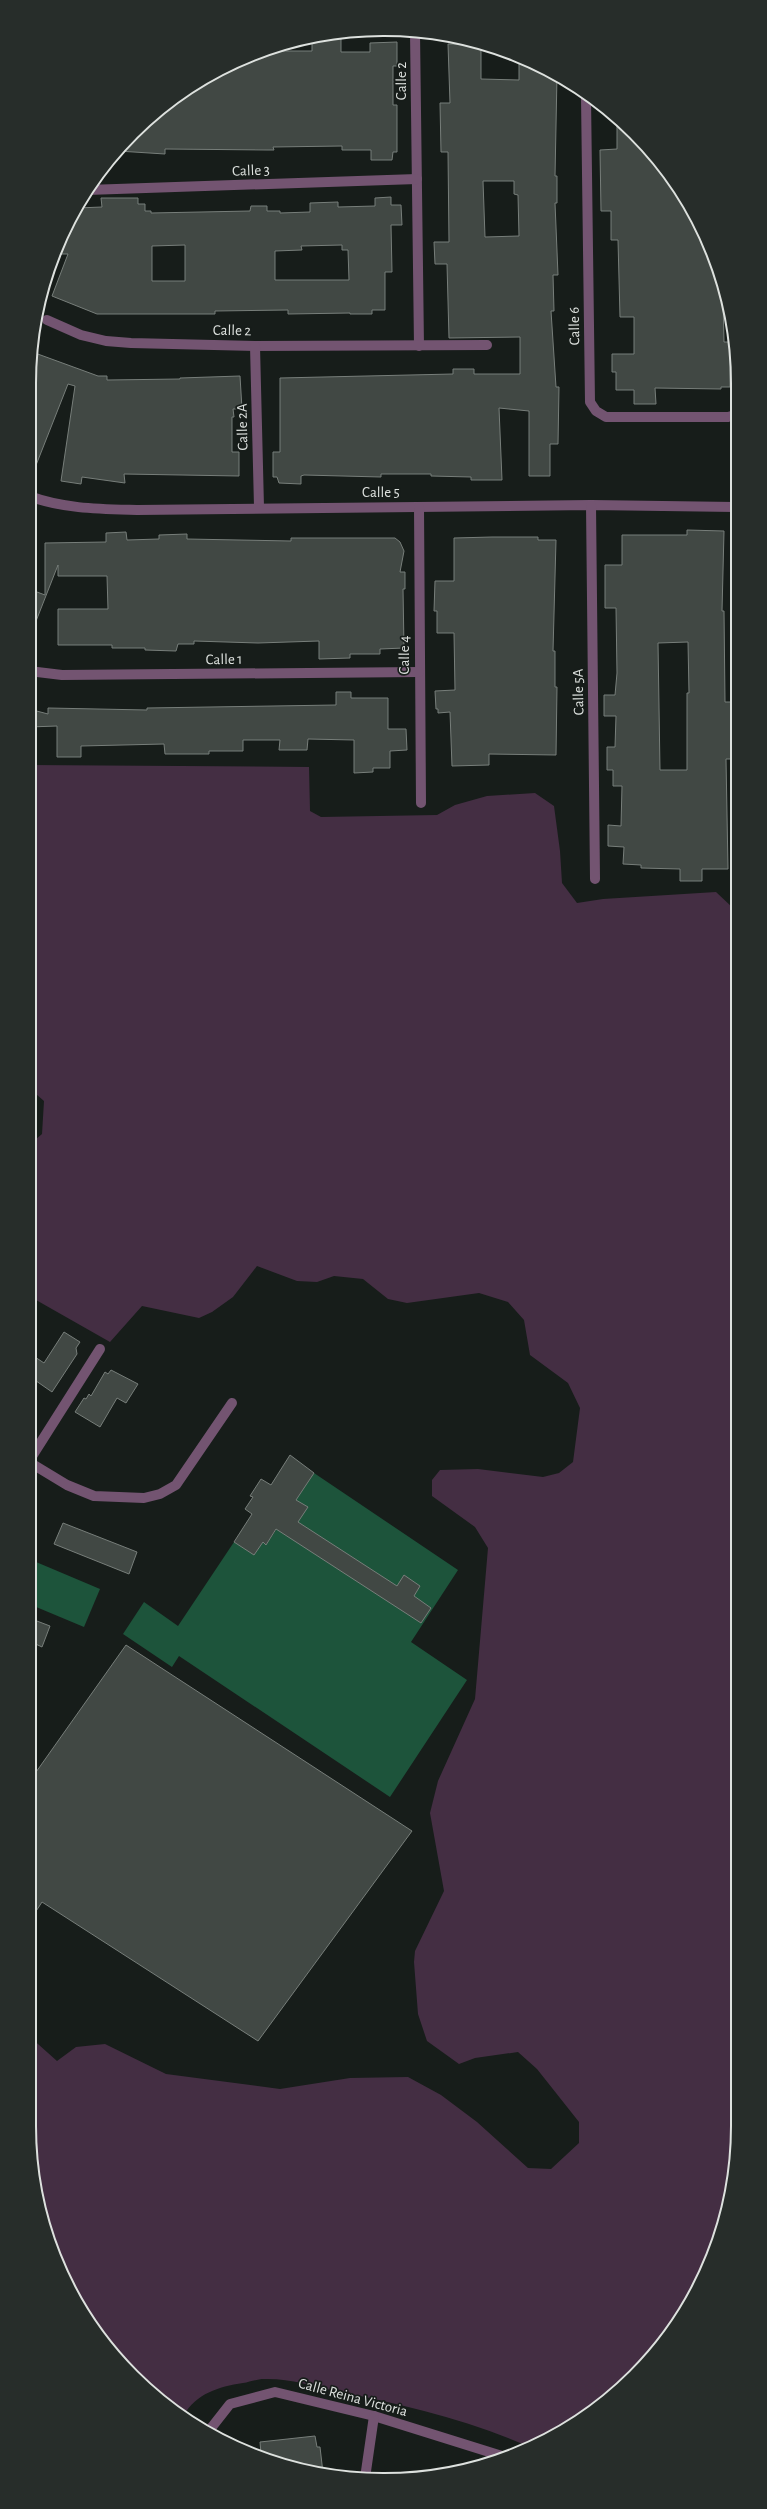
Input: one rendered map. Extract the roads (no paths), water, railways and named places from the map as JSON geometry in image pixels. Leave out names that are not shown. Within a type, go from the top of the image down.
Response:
[{"type":"street","name":"Calle 2","points":[[416,38],[419,346]]},
{"type":"street","name":"Calle 6","points":[[586,102],[590,402],[596,411],[606,416],[731,416]]},
{"type":"street","name":"Calle 3","points":[[95,190],[417,179]]},
{"type":"street","name":"Calle 2","points":[[47,320],[80,335],[106,341],[255,346],[488,345]]},
{"type":"street","name":"Calle 2A","points":[[255,346],[259,507]]},
{"type":"street","name":"Calle 5","points":[[36,499],[48,503],[73,508],[137,510],[259,507],[591,505],[731,507]]},
{"type":"street","name":"Calle 5A","points":[[591,505],[595,879]]},
{"type":"street","name":"Calle 4","points":[[419,507],[421,803]]},
{"type":"street","name":"Calle 1","points":[[36,672],[62,675],[419,672]]},
{"type":"street","points":[[36,1451],[100,1349]]},
{"type":"street","points":[[36,1466],[67,1485],[94,1496],[144,1498],[160,1494],[176,1485],[232,1403]]},
{"type":"street","name":"Calle Reina Victoria","points":[[212,2427],[230,2404],[274,2392],[374,2416],[497,2454]]},
{"type":"street","points":[[366,2472],[374,2416]]}]
